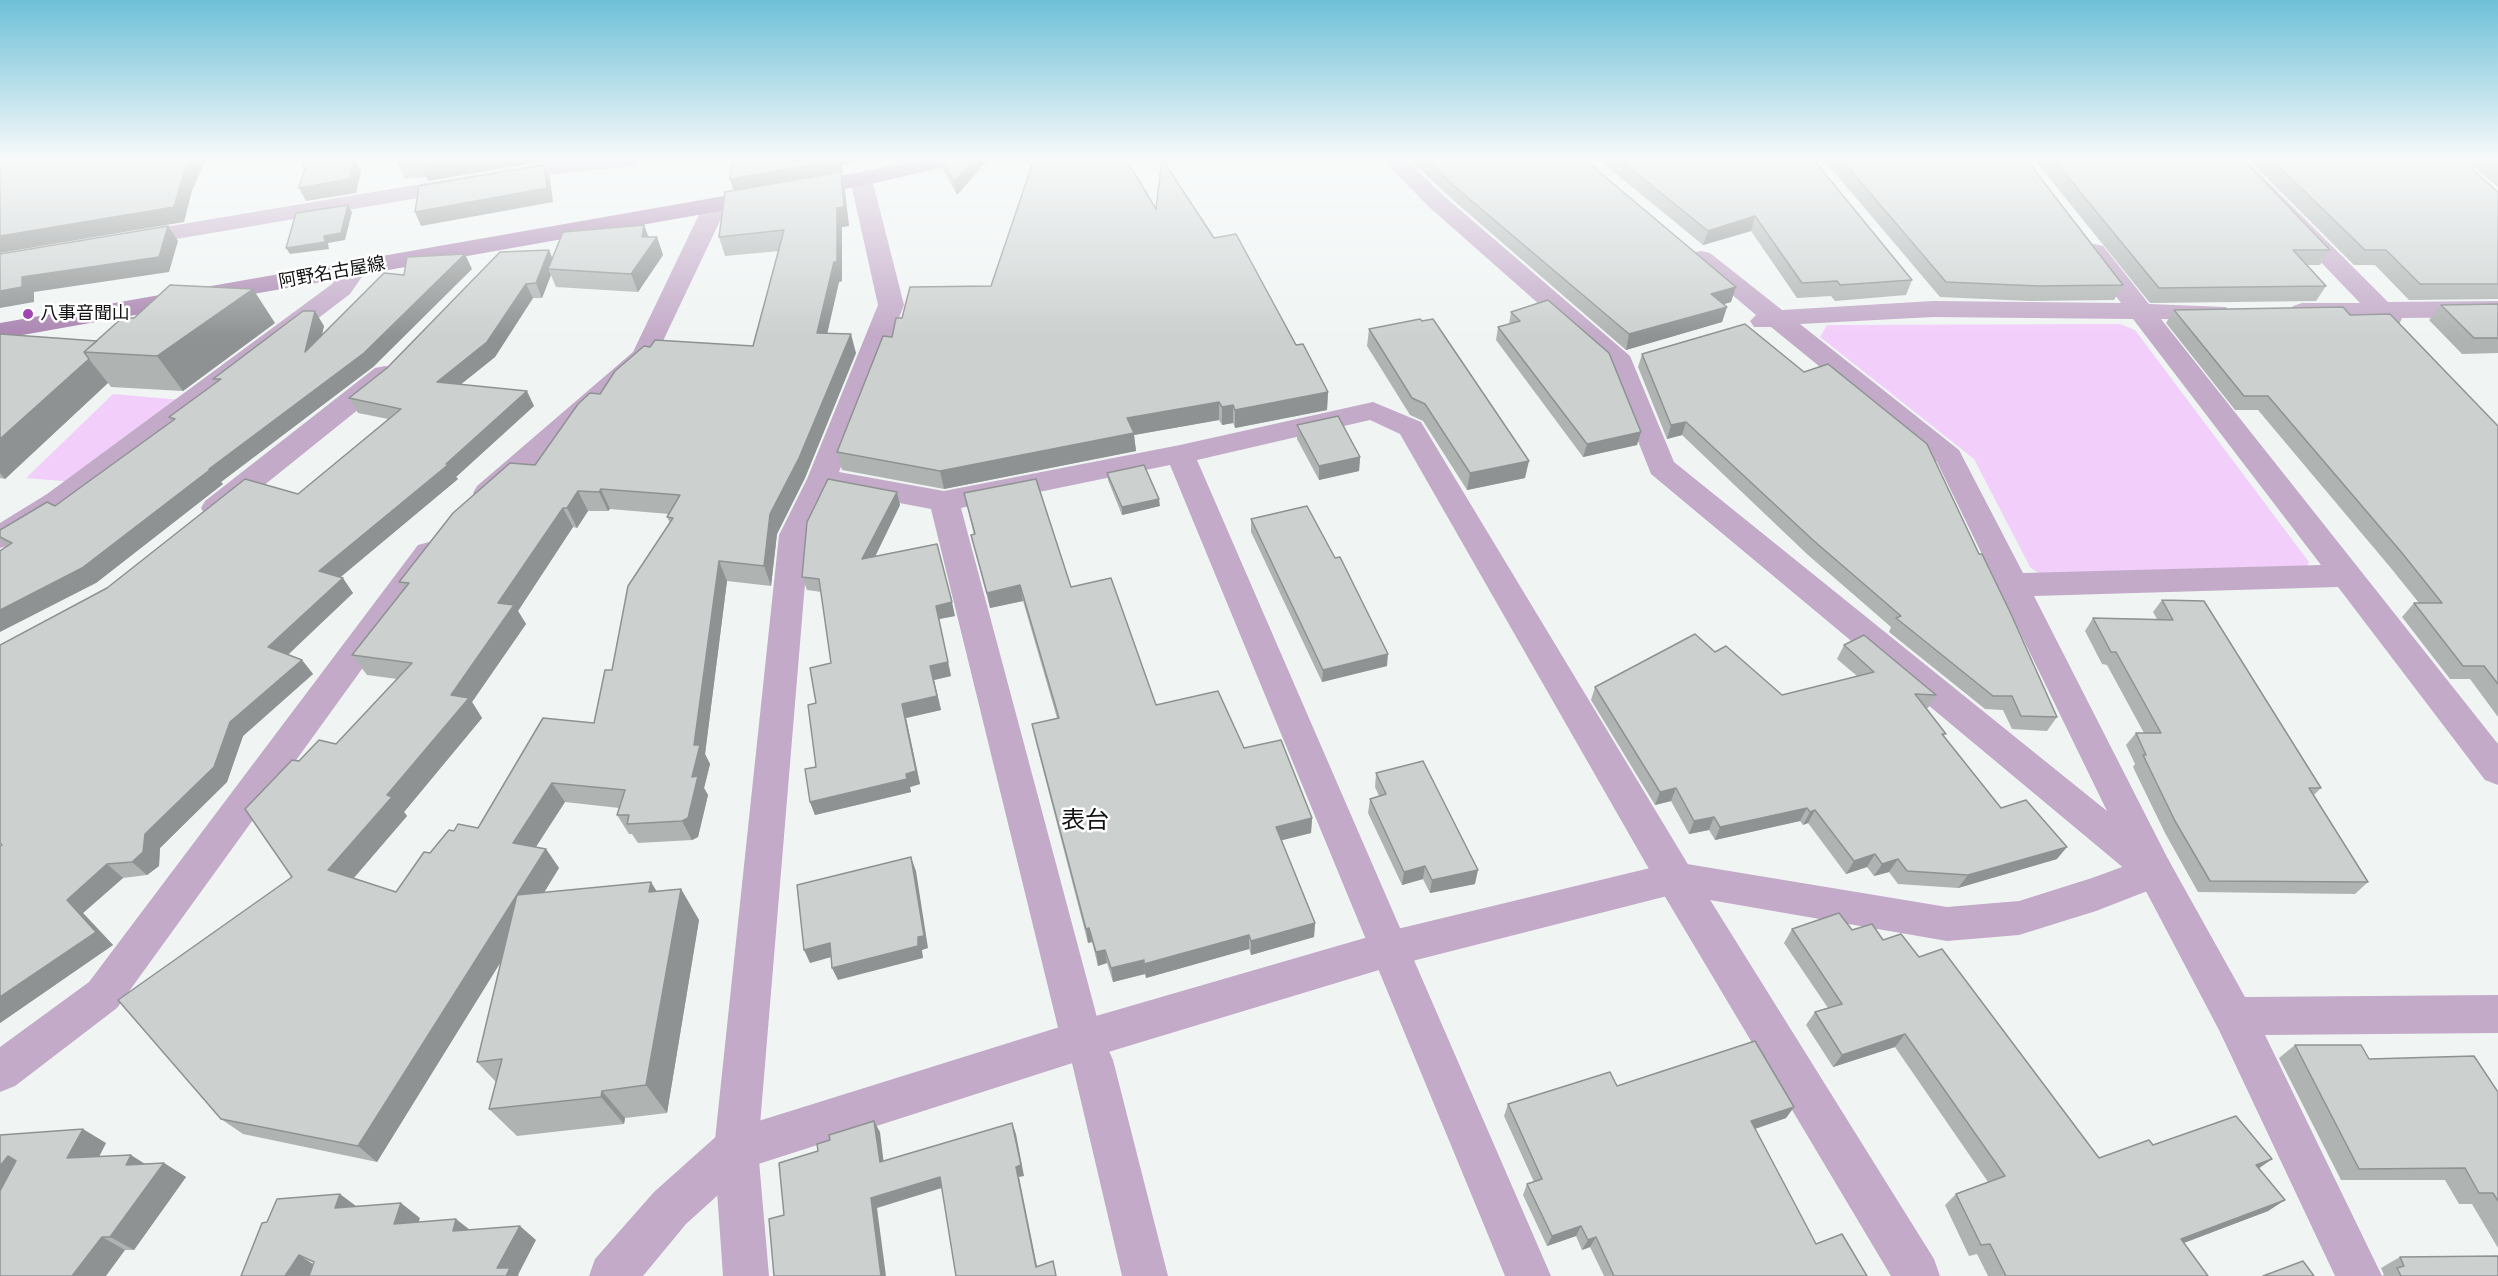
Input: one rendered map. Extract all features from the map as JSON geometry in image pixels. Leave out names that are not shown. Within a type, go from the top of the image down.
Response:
[{"type":"main road","name":"阿野名古屋線","points":[[0,331],[631,220]]},
{"type":"street","points":[[102,244],[247,220]]},
{"type":"street","points":[[0,1072],[103,995],[454,523],[644,356],[709,220]]},
{"type":"street","points":[[746,1276],[736,1149],[794,535],[822,480],[891,305],[871,220]]},
{"type":"street","points":[[1459,220],[1631,358],[1661,467],[2155,871]]},
{"type":"street","points":[[2293,220],[2404,334]]},
{"type":"street","points":[[2079,232],[2344,576],[2498,770]]},
{"type":"street","points":[[1673,235],[1773,318],[1949,457],[2155,871],[2234,1016],[2359,1276]]},
{"type":"street","points":[[486,272],[494,264],[504,243]]},
{"type":"street","points":[[0,537],[58,501],[341,289],[356,268]]},
{"type":"street","points":[[1911,283],[1933,309]]},
{"type":"street","points":[[1741,327],[1773,318],[1933,309],[2142,313],[2238,312]]},
{"type":"street","points":[[2273,311],[2498,309]]},
{"type":"street","points":[[191,527],[384,375],[408,351]]},
{"type":"street","points":[[822,480],[944,501],[1180,454],[1373,411],[1411,428],[1675,878],[1917,1276]]},
{"type":"street","points":[[1180,454],[1528,1276]]},
{"type":"street","points":[[944,501],[1082,1040],[1092,1060],[1145,1276]]},
{"type":"street","points":[[2012,585],[2344,576]]},
{"type":"street","points":[[612,1276],[670,1208],[736,1149],[1082,1040],[1389,949],[1675,878],[1841,908],[1947,924],[2019,918],[2096,894],[2155,871]]},
{"type":"street","points":[[2234,1016],[2498,1014]]},
{"type":"shaded area","points":[[2120,324],[2135,330],[2309,562],[2305,571],[2041,575],[2030,567],[1974,459],[1820,337],[1827,325]]},
{"type":"shaded area","points":[[113,394],[182,400],[74,482],[26,478]]},
{"type":"building","points":[[0,220],[99,220],[0,236]]},
{"type":"building","points":[[294,220],[344,220],[341,233],[324,236],[325,242],[286,248]]},
{"type":"building","points":[[721,220],[837,220],[837,262],[834,262],[817,333],[851,334],[799,458],[770,514],[764,566],[719,561],[694,745],[700,745],[692,777],[698,776],[688,818],[682,821],[627,824],[629,815],[617,815],[625,790],[552,783],[513,843],[546,849],[358,1146],[221,1119],[118,1000],[292,877],[245,809],[292,760],[299,761],[319,740],[336,744],[412,663],[352,655],[409,583],[399,582],[453,513],[510,463],[535,465],[578,404],[590,393],[600,394],[615,371],[644,346],[650,347],[655,340],[753,346],[784,230],[719,237]],"holes":[[[601,489],[680,495],[667,517],[673,518],[628,586],[612,670],[605,670],[594,723],[543,718],[478,828],[458,824],[454,831],[449,830],[430,853],[424,852],[396,892],[328,870],[392,797],[387,795],[469,698],[451,695],[514,605],[498,603],[563,508],[567,508],[578,491],[599,492]]]},
{"type":"building","points":[[1013,220],[1202,220],[1214,238],[1236,234],[1296,345],[1303,344],[1328,392],[1235,410],[1233,405],[1222,407],[1219,402],[1127,418],[1134,433],[940,471],[837,452],[883,336],[892,337],[896,318],[902,318],[910,287],[991,286]]},
{"type":"building","points":[[1494,220],[1656,220],[1736,287],[1711,294],[1727,307],[1629,334]]},
{"type":"building","points":[[1694,220],[1744,220],[1708,231]]},
{"type":"building","points":[[1757,220],[1863,220],[1912,280],[1840,285],[1837,281],[1802,283]]},
{"type":"building","points":[[1893,220],[2073,220],[2123,285],[2038,286],[1946,282]]},
{"type":"building","points":[[2103,220],[2301,220],[2330,250],[2293,250],[2326,286],[2159,288]]},
{"type":"building","points":[[2334,220],[2498,220],[2498,284],[2420,284],[2386,250],[2365,250]]},
{"type":"building","points":[[644,225],[642,237],[657,237],[631,274],[548,269],[563,232]]},
{"type":"building","points":[[168,226],[159,257],[22,277],[22,287],[0,291],[0,254]]},
{"type":"building","points":[[549,250],[536,283],[526,284],[487,342],[437,382],[527,391],[446,464],[449,464],[319,571],[343,578],[268,647],[302,660],[230,722],[214,767],[145,834],[143,852],[132,862],[107,864],[67,900],[96,932],[0,997],[0,846],[2,845],[0,843],[0,645],[107,588],[245,479],[298,494],[401,409],[349,398],[387,368],[500,252]]},
{"type":"building","points":[[465,254],[364,353],[82,568],[0,610],[0,551],[12,543],[0,537],[0,530],[47,502],[55,506],[175,419],[169,417],[221,379],[213,379],[303,311],[315,311],[305,352],[384,273],[404,275],[407,257]]},
{"type":"building","points":[[170,285],[253,289],[157,356],[84,352],[122,318],[134,318]]},
{"type":"building","points":[[1548,300],[1609,353],[1641,432],[1587,444],[1498,327],[1520,321],[1511,312]]},
{"type":"building","points":[[2498,304],[2498,338],[2474,338],[2441,305]]},
{"type":"building","points":[[2343,307],[2350,315],[2390,314],[2498,426],[2498,684],[2484,666],[2463,666],[2414,603],[2442,603],[2268,396],[2244,396],[2174,310]]},
{"type":"building","points":[[1420,319],[1422,321],[1433,319],[1529,461],[1470,473],[1425,404],[1412,398],[1369,329]]},
{"type":"building","points":[[1745,324],[1804,372],[1828,364],[1927,444],[1979,554],[1982,554],[2011,614],[2057,717],[2021,716],[2012,696],[1993,696],[1896,618],[1901,616],[1814,541],[1686,422],[1671,425],[1642,354]]},
{"type":"building","points":[[0,334],[97,341],[84,352],[89,359],[0,439]]},
{"type":"building","points":[[1338,416],[1360,457],[1319,466],[1297,425]]},
{"type":"building","points":[[1144,465],[1159,499],[1122,507],[1107,473]]},
{"type":"building","points":[[828,479],[897,492],[862,559],[937,544],[952,602],[936,606],[948,662],[930,666],[937,696],[902,704],[916,771],[906,774],[907,779],[810,802],[805,769],[816,767],[808,705],[816,703],[810,668],[831,663],[819,579],[802,577],[807,522]]},
{"type":"building","points":[[1036,479],[1071,587],[1111,578],[1156,705],[1218,691],[1244,748],[1281,740],[1312,818],[1276,827],[1315,923],[1251,941],[1249,935],[1144,964],[1144,960],[1111,968],[1105,950],[1096,952],[1089,928],[1086,929],[1032,724],[1059,718],[1020,585],[987,593],[971,535],[975,534],[964,493]]},
{"type":"building","points":[[1307,506],[1335,558],[1340,557],[1388,654],[1323,670],[1251,519]]},
{"type":"building","points":[[2162,600],[2204,601],[2321,788],[2309,788],[2368,882],[2210,881],[2175,821],[2143,755],[2146,755],[2136,733],[2161,733],[2116,652],[2111,652],[2093,618],[2173,620]]},
{"type":"building","points":[[1695,634],[1715,652],[1726,646],[1782,695],[1874,672],[1844,645],[1864,635],[1936,695],[1915,694],[1946,734],[1942,734],[2001,808],[2026,800],[2067,847],[1968,875],[1907,871],[1898,859],[1882,864],[1875,854],[1854,861],[1815,810],[1810,812],[1807,808],[1720,827],[1714,817],[1694,821],[1676,788],[1660,792],[1595,687]]},
{"type":"building","points":[[1423,761],[1478,870],[1432,880],[1425,866],[1404,872],[1370,799],[1386,794],[1376,773]]},
{"type":"building","points":[[911,857],[924,936],[918,937],[918,946],[832,968],[830,943],[804,950],[797,885]]},
{"type":"building","points":[[651,882],[649,892],[681,889],[646,1085],[602,1091],[601,1097],[489,1109],[502,1059],[477,1062],[517,895]]},
{"type":"building","points":[[1839,913],[1852,930],[1872,924],[1883,940],[1901,934],[1919,957],[1942,949],[2099,1158],[2149,1140],[2153,1145],[2236,1116],[2272,1159],[2256,1165],[2285,1200],[2181,1239],[2208,1276],[2006,1276],[1990,1244],[1981,1245],[1956,1194],[2005,1176],[1905,1034],[1842,1055],[1815,1012],[1842,1004],[1792,929]]},
{"type":"building","points":[[1755,1041],[1794,1107],[1751,1121],[1816,1244],[1842,1234],[1867,1276],[1614,1276],[1596,1237],[1588,1240],[1581,1226],[1552,1236],[1527,1184],[1542,1179],[1508,1104],[1610,1072],[1617,1086]]},
{"type":"building","points":[[2295,1045],[2361,1045],[2369,1059],[2474,1056],[2498,1092],[2498,1201],[2493,1193],[2479,1193],[2465,1168],[2359,1169]]},
{"type":"building","points":[[874,1121],[880,1162],[1012,1123],[1021,1165],[1016,1167],[1036,1267],[1053,1261],[1056,1276],[956,1276],[940,1177],[871,1198],[881,1276],[774,1276],[769,1219],[784,1215],[779,1163],[818,1151],[817,1144],[830,1140],[829,1135]]},
{"type":"building","points":[[83,1129],[67,1158],[131,1155],[126,1165],[164,1163],[110,1237],[102,1237],[72,1276],[0,1276],[0,1191],[16,1161],[8,1156],[0,1166],[0,1135]]},
{"type":"building","points":[[340,1194],[335,1208],[401,1203],[394,1224],[456,1219],[453,1231],[520,1226],[497,1268],[510,1268],[506,1276],[309,1276],[314,1262],[299,1255],[285,1276],[241,1276],[262,1223],[267,1222],[277,1199]]},
{"type":"building","points":[[2498,1256],[2498,1276],[2401,1276],[2397,1268],[2404,1266],[2400,1257]]},
{"type":"building","points":[[2303,1261],[2314,1276],[2263,1276]]},
{"type":"place","name":"八事音聞山","points":[[28,314]]},
{"type":"district","name":"表台","points":[[1085,821]]}]
